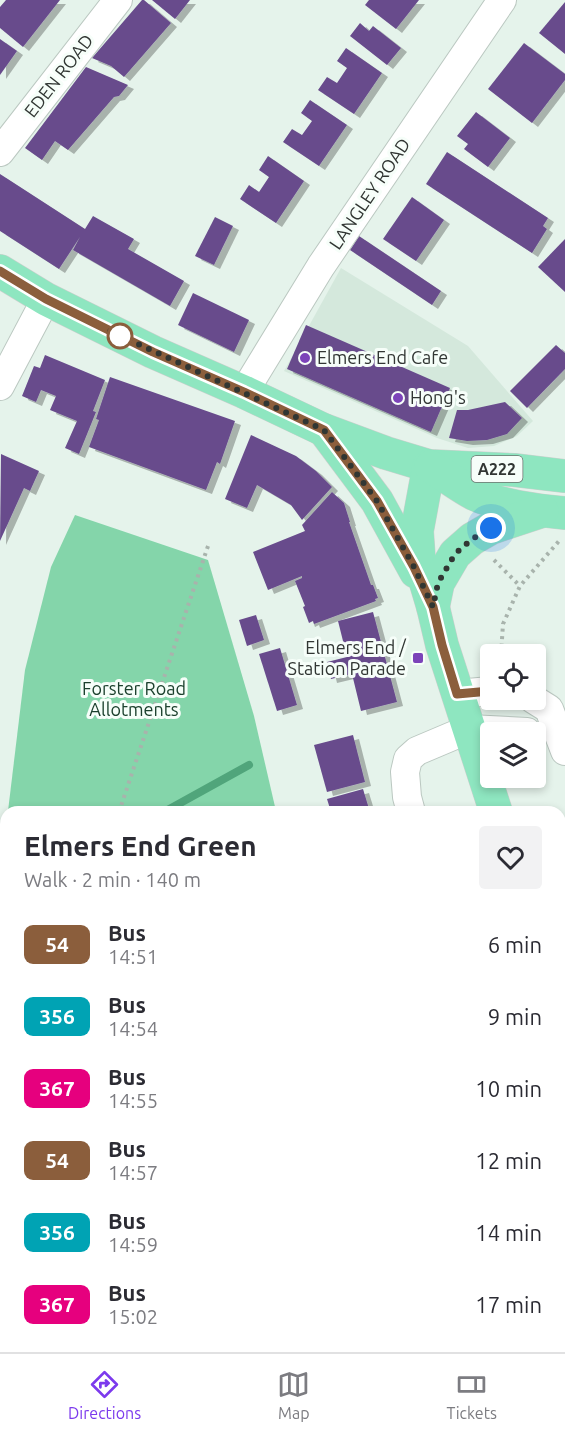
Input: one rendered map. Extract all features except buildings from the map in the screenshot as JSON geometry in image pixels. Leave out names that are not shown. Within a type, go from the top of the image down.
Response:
[{"type":"main road","name":"A222","points":[[0,271],[46,299],[153,352],[324,430],[386,453],[429,466],[514,470],[565,476]]},
{"type":"main road","points":[[324,430],[377,501],[414,567],[433,607]]},
{"type":"main road","name":"A222","points":[[429,466],[475,494],[553,512]]},
{"type":"main road","points":[[429,466],[417,531],[419,560],[442,645],[494,806]]},
{"type":"main road","points":[[433,607],[438,583],[455,554],[472,539],[491,528],[553,512]]},
{"type":"street","name":"EDEN ROAD","points":[[0,152],[118,0]]},
{"type":"street","name":"LANGLEY ROAD","points":[[244,392],[321,266],[502,0]]},
{"type":"street","points":[[0,386],[46,299]]},
{"type":"street","points":[[457,694],[480,692]]},
{"type":"street","points":[[546,707],[549,709],[553,739]]},
{"type":"street","points":[[409,806],[405,772],[408,759],[417,751],[469,729],[480,730]]},
{"type":"path","points":[[502,644],[503,624],[520,586],[565,534]]},
{"type":"path","points":[[121,806],[210,543]]},
{"type":"shaded area","points":[[341,268],[468,346],[533,421],[517,436],[494,446],[468,448],[437,438],[284,371]]},
{"type":"green space","name":"Forster Road Allotments","points":[[75,515],[208,560],[254,716],[275,806],[9,806],[25,670],[51,567]]},
{"type":"waterway","points":[[175,806],[249,765]]},
{"type":"bus line","name":"54","points":[[0,271],[46,299],[153,352],[324,430],[377,501],[414,567],[433,607],[457,694],[480,692]]},
{"type":"place","name":"Elmers End Cafe","points":[[305,358]]},
{"type":"place","name":"Hong's","points":[[398,398]]},
{"type":"place","name":"Elmers End / Station Parade","points":[[418,658]]},
{"type":"route","points":[[120,336],[110,331],[324,430],[377,501],[414,567],[433,607],[438,583],[455,554],[472,539],[491,528]]}]
